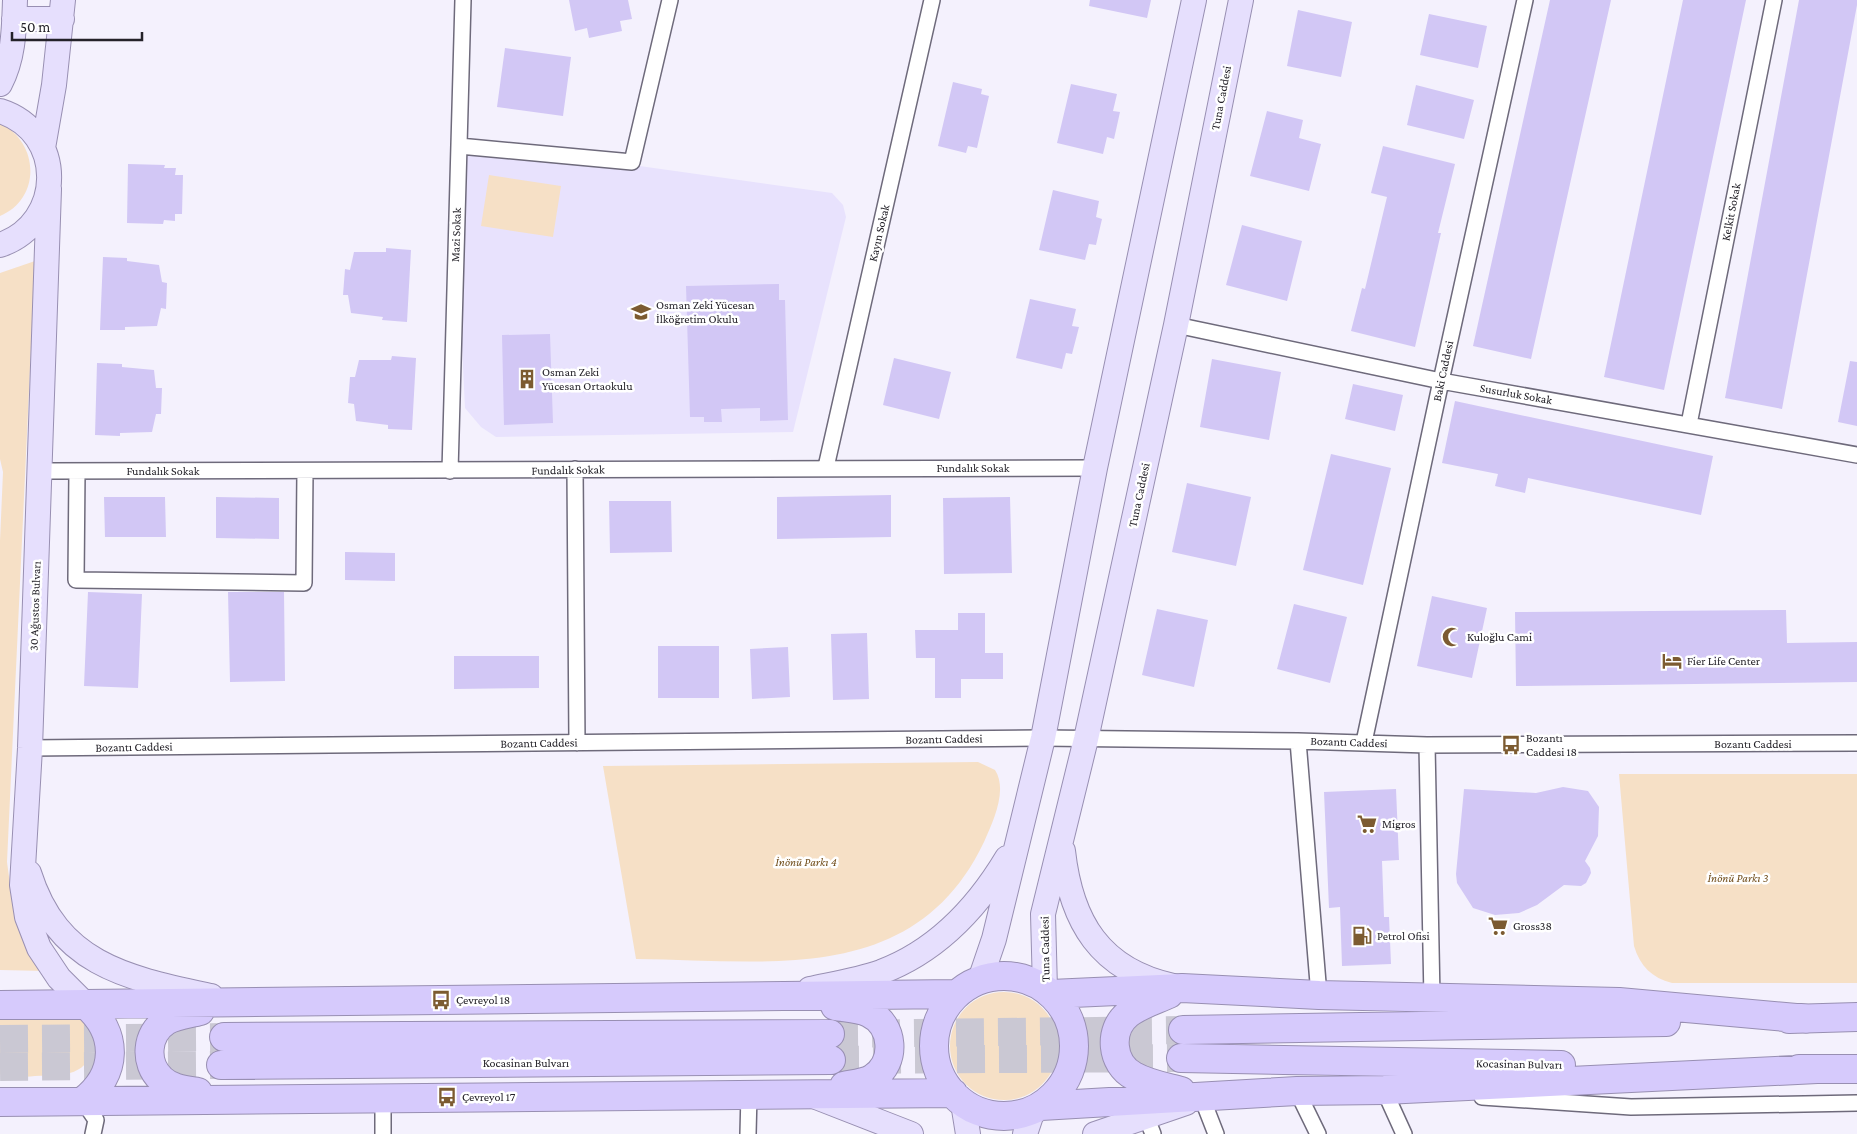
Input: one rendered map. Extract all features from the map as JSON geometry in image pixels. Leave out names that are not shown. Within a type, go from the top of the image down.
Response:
[{"type":"highway","points":[[1033,1116],[1061,1087],[1068,1075],[1074,1048],[1070,1021],[1064,1009],[1048,991],[1020,977],[1007,976],[980,980],[956,994],[940,1016],[934,1043],[938,1070],[958,1098],[975,1110],[1002,1116],[1033,1116],[1202,1098],[1297,1091],[1384,1090],[1818,1069]]},
{"type":"highway","points":[[1182,988],[1128,1014],[1117,1028],[1115,1036],[1116,1054],[1125,1070],[1133,1076],[1202,1098]]},
{"type":"highway","points":[[1048,991],[1182,988],[1319,995],[1620,1002],[1807,1019]]},
{"type":"highway","points":[[0,1005],[956,994]]},
{"type":"highway","points":[[776,996],[861,1010],[878,1019],[888,1035],[889,1054],[880,1072],[873,1078],[864,1082],[808,1094]]},
{"type":"highway","points":[[240,1002],[173,1017],[165,1022],[153,1035],[149,1053],[155,1072],[169,1085],[240,1099]]},
{"type":"highway","points":[[83,1101],[100,1086],[107,1070],[110,1053],[106,1031],[94,1012],[85,1004]]},
{"type":"highway","points":[[1183,1030],[1857,1017]]},
{"type":"highway","name":"Kocasinan Bulvarı","points":[[221,1065],[830,1047],[224,1037]]},
{"type":"highway","name":"Kocasinan Bulvarı","points":[[1181,1058],[1857,1069]]},
{"type":"highway","points":[[0,1102],[750,1094],[958,1098]]},
{"type":"main road","points":[[980,980],[994,939],[1043,738],[1096,468],[1194,0]]},
{"type":"main road","name":"Tuna Caddesi","points":[[1048,991],[1043,914],[1086,739],[1176,325],[1241,0]]},
{"type":"main road","points":[[0,84],[10,62],[14,9],[62,9],[54,85],[43,148]]},
{"type":"main road","points":[[0,111],[16,117],[27,126],[43,148]]},
{"type":"main road","name":"30 Ağustos Bulvarı","points":[[43,148],[50,175],[30,748],[22,885],[32,933],[53,971],[85,1004]]},
{"type":"main road","points":[[0,245],[21,235],[31,226],[46,202],[49,189]]},
{"type":"main road","points":[[776,996],[863,977],[894,966],[921,952],[947,932],[977,902],[996,876],[1020,834]]},
{"type":"main road","points":[[1062,839],[1069,891],[1078,916],[1089,935],[1109,955],[1134,972],[1150,979],[1182,988]]},
{"type":"main road","points":[[24,857],[29,875],[45,909],[66,937],[90,958],[105,967],[143,981],[240,1002]]},
{"type":"main road","points":[[808,1094],[911,1134]]},
{"type":"main road","points":[[958,1098],[968,1134]]},
{"type":"main road","points":[[1095,1134],[1150,1125],[1202,1098]]},
{"type":"street","name":"Mazi Sokak","points":[[450,471],[463,0]]},
{"type":"street","points":[[459,146],[632,162],[670,0]]},
{"type":"street","name":"Kayın Sokak","points":[[826,467],[932,0]]},
{"type":"street","name":"Baki Caddesi","points":[[1364,742],[1440,382],[1525,0]]},
{"type":"street","name":"Kelkit Sokak","points":[[1689,424],[1774,0]]},
{"type":"street","name":"Susurluk Sokak","points":[[1176,325],[1440,382],[1689,424],[1857,455]]},
{"type":"street","name":"Fundalık Sokak","points":[[40,472],[450,471],[826,467],[1096,468]]},
{"type":"street","points":[[575,469],[577,743]]},
{"type":"street","points":[[77,471],[76,580],[304,582],[305,471]]},
{"type":"street","name":"Bozantı Caddesi","points":[[30,748],[1043,738],[1364,742],[1427,745],[1857,743]]},
{"type":"street","points":[[1298,741],[1319,995]]},
{"type":"street","points":[[1427,745],[1432,998]]},
{"type":"street","points":[[1404,1134],[1384,1090],[1631,1107],[1857,1103]]},
{"type":"street","points":[[1297,1091],[1318,1134]]},
{"type":"street","points":[[748,1134],[750,1094]]},
{"type":"street","points":[[383,1098],[383,1134]]},
{"type":"street","points":[[1202,1098],[1216,1134]]},
{"type":"street","points":[[83,1101],[96,1120],[93,1134]]},
{"type":"shaded area","name":"Osman Zeki Yücesan İlköğretim Okulu","points":[[490,145],[832,193],[843,205],[846,217],[793,432],[496,437],[481,427],[465,408],[455,199],[461,156]]},
{"type":"green space","points":[[0,123],[13,132],[22,143],[28,156],[30,170],[29,184],[23,197],[14,208],[0,216]]},
{"type":"green space","points":[[489,175],[561,186],[553,237],[481,226]]},
{"type":"green space","points":[[35,261],[7,862],[16,916],[46,971],[0,970],[0,541],[3,472],[0,459],[0,273]]},
{"type":"green space","name":"İnönü Parkı 4","points":[[978,762],[995,770],[999,778],[1000,796],[995,816],[984,842],[955,889],[919,922],[878,943],[834,955],[786,961],[736,962],[636,959],[603,766]]},
{"type":"green space","name":"İnönü Parkı 3","points":[[1619,774],[1857,774],[1857,983],[1672,983],[1658,978],[1648,970],[1640,960],[1634,946]]},
{"type":"green space","points":[[1004,992],[1025,996],[1042,1008],[1054,1025],[1058,1046],[1054,1067],[1042,1084],[1025,1096],[1004,1100],[983,1096],[966,1084],[954,1067],[950,1046],[954,1025],[966,1008],[983,996]]},
{"type":"green space","points":[[0,1009],[81,1010],[95,1041],[92,1053],[81,1068],[66,1074],[8,1077],[0,1074]]},
{"type":"building","points":[[569,0],[628,0],[632,19],[620,21],[622,31],[589,38],[587,28],[575,31]]},
{"type":"building","points":[[1090,0],[1151,0],[1147,18],[1089,6]]},
{"type":"building","points":[[1550,0],[1611,0],[1531,359],[1473,346]]},
{"type":"building","points":[[1683,0],[1746,0],[1664,390],[1604,377]]},
{"type":"building","points":[[1799,0],[1857,0],[1857,5],[1782,409],[1725,398]]},
{"type":"building","points":[[1298,10],[1352,22],[1341,77],[1287,66]]},
{"type":"building","points":[[1429,14],[1487,26],[1478,68],[1420,55]]},
{"type":"building","points":[[505,48],[571,57],[563,116],[497,107]]},
{"type":"building","points":[[953,82],[982,89],[981,94],[989,96],[977,148],[968,146],[966,153],[938,146]]},
{"type":"building","points":[[1071,84],[1117,94],[1113,111],[1120,112],[1114,139],[1107,137],[1103,154],[1057,143]]},
{"type":"building","points":[[1416,85],[1474,100],[1464,139],[1407,125]]},
{"type":"building","points":[[1267,111],[1303,120],[1299,138],[1321,144],[1309,191],[1250,176]]},
{"type":"building","points":[[1383,146],[1455,164],[1438,233],[1441,233],[1415,347],[1351,331],[1362,288],[1365,289],[1387,197],[1371,193]]},
{"type":"building","points":[[128,164],[165,165],[164,168],[176,168],[175,175],[183,175],[182,214],[175,214],[175,221],[164,220],[163,224],[127,223]]},
{"type":"building","points":[[1053,190],[1099,201],[1096,217],[1102,219],[1096,245],[1089,244],[1085,260],[1039,250]]},
{"type":"building","points":[[1242,225],[1302,241],[1287,301],[1226,285]]},
{"type":"building","points":[[386,248],[411,250],[407,322],[382,320],[383,317],[351,313],[348,295],[343,295],[345,269],[350,270],[354,252],[386,252]]},
{"type":"building","points":[[103,257],[127,258],[127,261],[159,265],[162,282],[167,283],[166,309],[161,308],[157,326],[125,327],[125,330],[100,330]]},
{"type":"building","points":[[779,284],[779,300],[785,300],[788,420],[760,421],[760,408],[721,409],[722,422],[704,422],[704,417],[690,417],[686,286]]},
{"type":"building","points":[[1030,299],[1076,309],[1072,326],[1079,327],[1072,354],[1066,353],[1062,369],[1016,358]]},
{"type":"building","name":"Osman Zeki Yücesan Ortaokulu","points":[[550,334],[553,423],[504,425],[502,335]]},
{"type":"building","points":[[392,356],[416,358],[412,430],[388,429],[388,425],[356,421],[354,404],[348,403],[350,377],[355,377],[359,360],[391,360]]},
{"type":"building","points":[[894,358],[951,372],[939,419],[883,405]]},
{"type":"building","points":[[1212,359],[1281,372],[1269,440],[1200,427]]},
{"type":"building","points":[[1850,361],[1857,362],[1857,426],[1838,422]]},
{"type":"building","points":[[97,363],[122,364],[122,367],[154,370],[156,388],[162,388],[161,414],[156,414],[152,432],[120,433],[120,436],[95,435]]},
{"type":"building","points":[[1353,384],[1403,395],[1395,431],[1345,419]]},
{"type":"building","points":[[1455,401],[1713,456],[1701,515],[1528,478],[1525,493],[1495,486],[1498,474],[1442,463]]},
{"type":"building","points":[[1331,454],[1391,468],[1363,585],[1303,570]]},
{"type":"building","points":[[1187,483],[1251,497],[1236,566],[1172,552]]},
{"type":"building","points":[[891,495],[891,537],[777,539],[777,497]]},
{"type":"building","points":[[104,497],[165,497],[166,537],[105,537]]},
{"type":"building","points":[[216,497],[279,498],[279,539],[216,538]]},
{"type":"building","points":[[1010,497],[1012,573],[944,574],[943,498]]},
{"type":"building","points":[[609,501],[671,501],[672,552],[610,553]]},
{"type":"building","points":[[345,552],[395,553],[395,581],[345,580]]},
{"type":"building","points":[[88,592],[142,594],[138,688],[84,686]]},
{"type":"building","points":[[228,592],[284,592],[285,681],[230,682]]},
{"type":"building","name":"Kuloğlu Cami","points":[[1432,596],[1487,608],[1472,678],[1417,666]]},
{"type":"building","points":[[1294,604],[1347,617],[1330,683],[1277,669]]},
{"type":"building","points":[[1157,609],[1208,620],[1194,687],[1142,675]]},
{"type":"building","points":[[1786,610],[1787,643],[1857,642],[1857,682],[1516,686],[1515,612]]},
{"type":"building","points":[[958,613],[985,613],[985,653],[1003,653],[1003,679],[961,679],[961,698],[935,698],[935,658],[916,658],[915,630],[958,630]]},
{"type":"building","points":[[867,633],[869,699],[833,700],[831,634]]},
{"type":"building","points":[[658,646],[719,646],[719,698],[658,698]]},
{"type":"building","points":[[788,647],[790,697],[752,699],[750,649]]},
{"type":"building","points":[[454,656],[539,656],[539,688],[454,689]]},
{"type":"building","points":[[1563,787],[1588,791],[1599,807],[1598,836],[1585,861],[1591,873],[1586,883],[1581,886],[1564,885],[1537,905],[1519,913],[1495,915],[1473,908],[1457,883],[1456,874],[1464,789],[1536,793]]},
{"type":"building","points":[[1396,789],[1399,860],[1382,861],[1384,917],[1389,917],[1391,964],[1342,966],[1340,907],[1329,908],[1324,792]]},
{"type":"tunnel","points":[[830,1034],[1183,1030]]},
{"type":"tunnel","points":[[0,1039],[224,1037]]},
{"type":"tunnel","points":[[831,1060],[1181,1058]]},
{"type":"tunnel","points":[[0,1067],[221,1065]]},
{"type":"place","name":"Osman Zeki Yücesan İlköğretim Okulu","points":[[641,312]]},
{"type":"place","name":"Osman Zeki Yücesan Ortaokulu","points":[[527,379]]},
{"type":"place","name":"Kuloğlu Cami","points":[[1452,637]]},
{"type":"place","name":"Fier Life Center","points":[[1672,661]]},
{"type":"place","name":"Bozantı Caddesi 18","points":[[1511,745]]},
{"type":"place","name":"Migros","points":[[1367,824]]},
{"type":"place","name":"Gross38","points":[[1498,926]]},
{"type":"place","name":"Petrol Ofisi","points":[[1362,936]]},
{"type":"place","name":"Çevreyol 18","points":[[441,1000]]},
{"type":"place","name":"Çevreyol 17","points":[[447,1097]]}]
